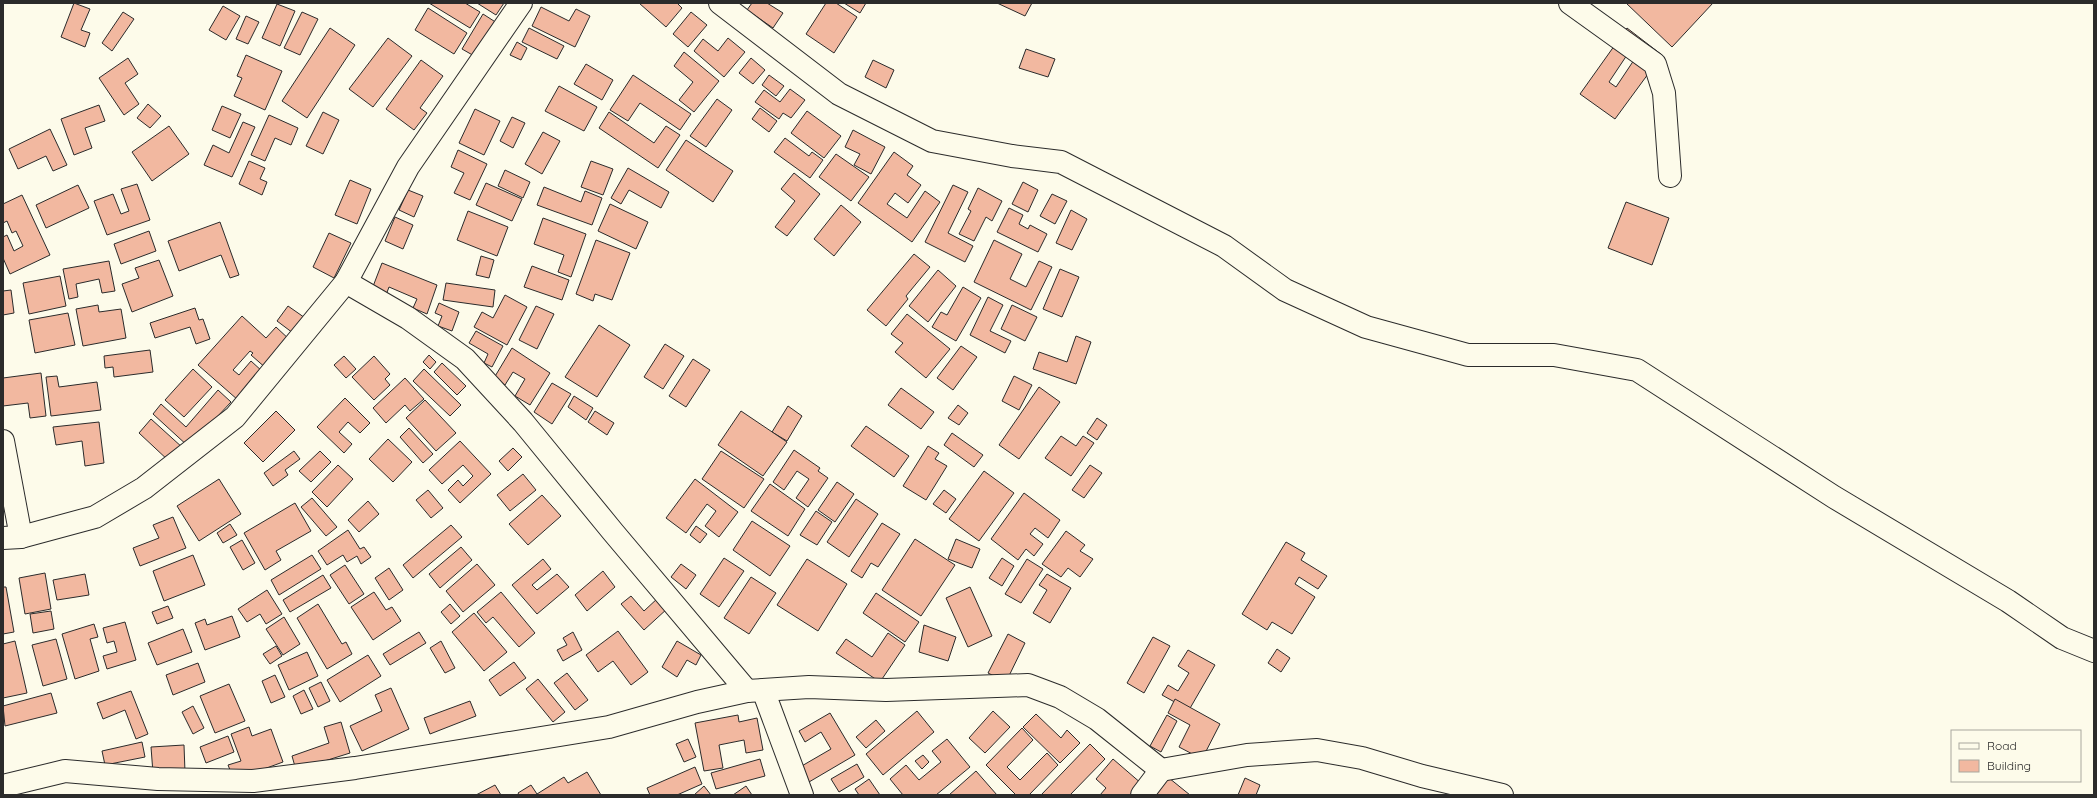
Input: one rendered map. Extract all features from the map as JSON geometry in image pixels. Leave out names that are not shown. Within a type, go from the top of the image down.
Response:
[{"type":"street","points":[[3,441],[12,538],[95,517],[150,484],[235,417],[346,282],[408,167],[521,3]]},
{"type":"street","points":[[720,3],[839,94],[932,142],[1012,156],[1061,162],[1224,246],[1285,290],[1366,327],[1468,355],[1554,355],[1637,370],[1834,498],[2008,601],[2062,638],[2094,651]]},
{"type":"street","points":[[1570,3],[1655,64],[1664,93],[1670,176]]},
{"type":"street","points":[[346,282],[408,318],[465,359],[523,422],[613,532],[755,690],[802,795]]},
{"type":"street","points":[[3,786],[65,771],[158,779],[253,781],[347,769],[610,727],[697,702],[755,690],[809,687],[886,690],[1028,685],[1060,697],[1097,719],[1161,770]]},
{"type":"street","points":[[1142,795],[1161,770],[1247,755],[1318,750],[1362,758],[1422,776],[1502,795]]},
{"type":"building","points":[[74,3],[90,9],[81,30],[90,33],[85,47],[61,37]]},
{"type":"building","points":[[429,3],[465,3],[480,12],[470,28]]},
{"type":"building","points":[[477,3],[504,3],[496,15]]},
{"type":"building","points":[[639,3],[677,3],[682,8],[666,27]]},
{"type":"building","points":[[752,3],[767,3],[783,13],[773,28],[747,10]]},
{"type":"building","points":[[826,3],[836,3],[857,17],[834,53],[806,34]]},
{"type":"building","points":[[844,3],[866,3],[860,13]]},
{"type":"building","points":[[997,3],[1032,3],[1025,16]]},
{"type":"building","points":[[1626,3],[1713,3],[1672,47]]},
{"type":"building","points":[[277,4],[295,11],[280,46],[262,38]]},
{"type":"building","points":[[223,6],[240,16],[226,40],[209,30]]},
{"type":"building","points":[[541,7],[569,21],[576,9],[590,16],[575,47],[532,26]]},
{"type":"building","points":[[428,8],[467,33],[454,54],[415,30]]},
{"type":"building","points":[[123,12],[134,19],[112,51],[102,43]]},
{"type":"building","points":[[302,12],[318,19],[300,55],[284,48]]},
{"type":"building","points":[[691,12],[707,25],[688,47],[673,34]]},
{"type":"building","points":[[483,14],[497,23],[476,57],[462,49]]},
{"type":"building","points":[[246,16],[259,22],[248,44],[236,39]]},
{"type":"building","points":[[330,28],[355,45],[307,118],[282,101]]},
{"type":"building","points":[[529,28],[564,46],[557,59],[522,42]]},
{"type":"building","points":[[1627,28],[1662,55],[1615,119],[1580,94]],"holes":[[[1627,55],[1634,60],[1616,87],[1609,82]]]},
{"type":"building","points":[[388,38],[412,56],[373,107],[349,89]]},
{"type":"building","points":[[728,38],[745,52],[724,77],[694,51],[703,39],[718,51]]},
{"type":"building","points":[[517,42],[527,48],[521,60],[510,55]]},
{"type":"building","points":[[1026,49],[1055,59],[1048,77],[1019,68]]},
{"type":"building","points":[[684,52],[719,81],[694,112],[679,100],[693,82],[674,66]]},
{"type":"building","points":[[246,55],[282,71],[265,110],[234,96],[242,78],[237,76]]},
{"type":"building","points":[[128,58],[138,74],[125,83],[139,104],[124,115],[99,78]]},
{"type":"building","points":[[751,58],[765,70],[753,84],[739,73]]},
{"type":"building","points":[[421,60],[443,76],[420,108],[427,113],[414,130],[386,109]]},
{"type":"building","points":[[873,60],[894,70],[886,88],[865,77]]},
{"type":"building","points":[[586,64],[613,80],[602,100],[574,84]]},
{"type":"building","points":[[633,75],[691,114],[680,130],[640,103],[628,121],[610,110]]},
{"type":"building","points":[[769,75],[784,86],[776,96],[762,85]]},
{"type":"building","points":[[559,86],[597,107],[584,131],[545,111]]},
{"type":"building","points":[[790,89],[805,100],[791,118],[783,113],[779,119],[755,102],[764,90],[780,102]]},
{"type":"building","points":[[717,99],[732,110],[706,147],[690,136]]},
{"type":"building","points":[[148,104],[161,116],[150,128],[137,118]]},
{"type":"building","points":[[99,105],[105,121],[85,128],[92,148],[74,155],[61,119]]},
{"type":"building","points":[[222,106],[241,114],[230,138],[212,130]]},
{"type":"building","points":[[760,108],[777,121],[769,132],[752,119]]},
{"type":"building","points":[[475,109],[500,121],[484,155],[459,143]]},
{"type":"building","points":[[807,111],[841,136],[824,158],[791,133]]},
{"type":"building","points":[[323,112],[339,120],[323,154],[306,146]]},
{"type":"building","points":[[609,112],[654,143],[666,126],[680,135],[658,168],[599,128]]},
{"type":"building","points":[[269,115],[298,128],[291,145],[275,138],[265,161],[251,155]]},
{"type":"building","points":[[512,117],[525,123],[513,148],[500,141]]},
{"type":"building","points":[[243,122],[255,127],[232,177],[204,165],[213,145],[229,153]]},
{"type":"building","points":[[169,126],[189,154],[152,181],[132,152]]},
{"type":"building","points":[[50,129],[67,165],[53,171],[46,156],[18,169],[9,149]]},
{"type":"building","points":[[853,130],[885,147],[871,174],[854,165],[860,154],[845,147]]},
{"type":"building","points":[[543,132],[560,141],[542,174],[525,164]]},
{"type":"building","points":[[785,138],[809,156],[812,152],[823,160],[810,178],[774,152]]},
{"type":"building","points":[[686,140],[733,171],[713,202],[666,170]]},
{"type":"building","points":[[458,150],[487,164],[470,200],[454,193],[464,173],[451,167]]},
{"type":"building","points":[[894,152],[913,166],[907,175],[921,185],[908,203],[895,193],[887,204],[907,218],[925,191],[940,202],[912,242],[858,203]]},
{"type":"building","points":[[836,154],[869,177],[851,201],[819,177]]},
{"type":"building","points":[[249,161],[265,168],[260,179],[267,182],[262,195],[239,184]]},
{"type":"building","points":[[591,161],[613,169],[603,195],[581,187]]},
{"type":"building","points":[[628,168],[669,192],[661,208],[629,190],[621,204],[611,198]]},
{"type":"building","points":[[505,170],[530,182],[523,198],[498,186]]},
{"type":"building","points":[[794,173],[820,194],[787,236],[775,227],[795,201],[781,189]]},
{"type":"building","points":[[350,180],[371,189],[357,224],[335,215]]},
{"type":"building","points":[[1023,182],[1038,190],[1028,212],[1012,204]]},
{"type":"building","points":[[486,183],[522,199],[512,221],[476,205]]},
{"type":"building","points":[[137,184],[150,220],[107,235],[94,201],[113,194],[121,214],[129,211],[121,189]]},
{"type":"building","points":[[78,185],[89,208],[46,228],[36,205]]},
{"type":"building","points":[[953,185],[968,192],[948,233],[973,246],[965,262],[925,242]]},
{"type":"building","points":[[544,187],[581,202],[585,191],[602,198],[592,225],[537,205]]},
{"type":"building","points":[[978,188],[1002,201],[992,221],[986,217],[974,241],[959,234],[971,211],[968,209]]},
{"type":"building","points":[[408,190],[423,196],[414,217],[399,210]]},
{"type":"building","points":[[1052,194],[1067,201],[1055,224],[1040,216]]},
{"type":"building","points":[[22,195],[50,255],[10,274],[3,258],[3,237],[7,235],[14,251],[23,246],[16,231],[12,233],[7,221],[3,223],[3,204]]},
{"type":"building","points":[[1626,202],[1669,218],[1652,265],[1608,248]]},
{"type":"building","points":[[610,204],[648,222],[636,249],[598,231]]},
{"type":"building","points":[[841,205],[861,222],[834,256],[814,239]]},
{"type":"building","points":[[1009,208],[1023,215],[1019,224],[1028,229],[1030,225],[1047,234],[1038,252],[997,232]]},
{"type":"building","points":[[1071,210],[1087,219],[1072,250],[1056,243]]},
{"type":"building","points":[[468,211],[508,227],[497,256],[457,240]]},
{"type":"building","points":[[395,217],[413,225],[403,249],[385,241]]},
{"type":"building","points":[[543,218],[586,234],[571,277],[558,272],[564,255],[534,244]]},
{"type":"building","points":[[220,222],[239,275],[230,278],[221,255],[179,271],[168,241]]},
{"type":"building","points":[[149,231],[156,251],[121,264],[114,244]]},
{"type":"building","points":[[329,233],[351,243],[334,278],[313,267]]},
{"type":"building","points":[[596,240],[630,253],[612,300],[595,294],[593,301],[576,294]]},
{"type":"building","points":[[994,240],[1022,254],[1010,279],[1026,287],[1039,261],[1052,267],[1031,310],[974,282]]},
{"type":"building","points":[[914,254],[930,267],[906,296],[908,299],[886,326],[867,310]]},
{"type":"building","points":[[481,256],[494,260],[489,278],[476,275]]},
{"type":"building","points":[[159,260],[173,296],[132,312],[122,284],[139,278],[135,268]]},
{"type":"building","points":[[109,261],[115,291],[102,293],[99,279],[76,284],[78,297],[69,299],[63,269]]},
{"type":"building","points":[[382,263],[437,285],[427,314],[413,308],[417,299],[389,287],[386,295],[372,289]]},
{"type":"building","points":[[532,266],[569,280],[562,300],[524,287]]},
{"type":"building","points":[[1060,269],[1079,277],[1062,317],[1043,309]]},
{"type":"building","points":[[938,270],[956,286],[928,322],[909,306]]},
{"type":"building","points":[[60,276],[66,306],[29,314],[23,283]]},
{"type":"building","points":[[446,283],[495,290],[493,307],[443,300]]},
{"type":"building","points":[[963,287],[981,298],[956,341],[932,327],[941,312],[947,315]]},
{"type":"building","points":[[11,290],[14,313],[3,315],[3,291]]},
{"type":"building","points":[[505,295],[527,307],[507,345],[474,327],[482,312],[493,318]]},
{"type":"building","points":[[988,297],[1003,305],[990,331],[1011,341],[1005,353],[970,335]]},
{"type":"building","points":[[439,303],[459,312],[452,331],[438,326],[442,316],[435,313]]},
{"type":"building","points":[[98,305],[99,312],[121,309],[126,338],[83,346],[76,309]]},
{"type":"building","points":[[1012,305],[1037,317],[1025,341],[1001,329]]},
{"type":"building","points":[[288,306],[308,320],[297,336],[277,321]]},
{"type":"building","points":[[536,306],[554,314],[537,349],[519,340]]},
{"type":"building","points":[[195,308],[199,320],[203,319],[210,339],[196,344],[190,327],[155,338],[150,323]]},
{"type":"building","points":[[68,313],[75,345],[35,353],[29,320]]},
{"type":"building","points":[[907,314],[950,349],[926,378],[895,352],[903,343],[891,334]]},
{"type":"building","points":[[242,316],[266,338],[276,327],[291,341],[267,369],[251,355],[253,353],[250,351],[233,370],[239,375],[251,361],[263,372],[238,400],[198,365]]},
{"type":"building","points":[[599,325],[630,345],[597,397],[565,377]]},
{"type":"building","points":[[476,331],[503,346],[492,367],[484,363],[488,354],[469,343]]},
{"type":"building","points":[[1076,336],[1091,342],[1076,384],[1033,369],[1039,352],[1067,362]]},
{"type":"building","points":[[665,344],[684,356],[663,389],[644,377]]},
{"type":"building","points":[[961,346],[977,357],[953,390],[937,378]]},
{"type":"building","points":[[512,348],[550,373],[530,405],[515,396],[525,379],[513,372],[505,385],[494,378]]},
{"type":"building","points":[[150,350],[153,372],[114,377],[113,367],[105,368],[104,356]]},
{"type":"building","points":[[429,355],[436,362],[430,369],[423,362]]},
{"type":"building","points":[[344,356],[356,369],[346,378],[334,365]]},
{"type":"building","points":[[374,356],[390,374],[385,379],[390,385],[374,400],[352,377]]},
{"type":"building","points":[[693,359],[710,370],[686,407],[669,396]]},
{"type":"building","points":[[442,363],[466,386],[457,395],[434,372]]},
{"type":"building","points":[[193,369],[212,387],[184,417],[165,400]]},
{"type":"building","points":[[424,369],[461,405],[450,416],[413,381]]},
{"type":"building","points":[[41,373],[46,416],[30,418],[28,403],[3,406],[3,378]]},
{"type":"building","points":[[57,376],[59,387],[97,382],[101,410],[51,416],[46,377]]},
{"type":"building","points":[[1014,376],[1032,385],[1019,410],[1002,401]]},
{"type":"building","points":[[405,378],[424,399],[410,411],[405,405],[386,423],[373,408]]},
{"type":"building","points":[[552,383],[571,394],[552,424],[534,412]]},
{"type":"building","points":[[1039,387],[1060,402],[1019,459],[999,445]]},
{"type":"building","points":[[901,388],[934,412],[921,429],[888,405]]},
{"type":"building","points":[[218,390],[231,402],[189,447],[153,414],[161,404],[186,427]]},
{"type":"building","points":[[574,396],[593,408],[586,420],[568,407]]},
{"type":"building","points":[[345,398],[370,423],[360,433],[348,422],[339,432],[352,444],[344,453],[317,427]]},
{"type":"building","points":[[425,400],[456,433],[436,451],[406,418]]},
{"type":"building","points":[[958,405],[968,413],[959,425],[948,418]]},
{"type":"building","points":[[788,406],[802,416],[787,441],[772,432]]},
{"type":"building","points":[[276,411],[295,430],[263,462],[244,443]]},
{"type":"building","points":[[595,411],[614,423],[607,435],[588,422]]},
{"type":"building","points":[[741,411],[787,442],[763,476],[718,445]]},
{"type":"building","points":[[1097,418],[1107,425],[1097,440],[1087,433]]},
{"type":"building","points":[[151,419],[183,448],[170,462],[139,433]]},
{"type":"building","points":[[99,422],[104,463],[85,466],[82,441],[56,445],[53,427]]},
{"type":"building","points":[[866,426],[909,456],[894,477],[851,446]]},
{"type":"building","points":[[409,428],[433,454],[423,463],[400,437]]},
{"type":"building","points":[[952,433],[983,455],[974,467],[944,445]]},
{"type":"building","points":[[1061,436],[1076,446],[1083,436],[1094,443],[1071,476],[1045,458]]},
{"type":"building","points":[[388,439],[412,462],[393,482],[369,459]]},
{"type":"building","points":[[460,441],[491,474],[460,503],[448,490],[458,480],[463,486],[473,476],[463,465],[442,484],[429,470]]},
{"type":"building","points":[[928,446],[939,453],[935,459],[947,466],[926,500],[903,486]]},
{"type":"building","points":[[513,448],[522,457],[508,471],[499,461]]},
{"type":"building","points":[[794,450],[820,468],[818,471],[828,478],[808,507],[796,498],[809,479],[797,471],[784,490],[773,482]]},
{"type":"building","points":[[294,451],[300,459],[285,470],[288,475],[273,486],[264,473]]},
{"type":"building","points":[[320,451],[331,462],[311,482],[299,471]]},
{"type":"building","points":[[721,451],[764,479],[744,508],[702,479]]},
{"type":"building","points":[[338,465],[353,479],[327,507],[312,492]]},
{"type":"building","points":[[1090,465],[1102,473],[1084,498],[1072,490]]},
{"type":"building","points":[[984,471],[1014,493],[979,541],[949,519]]},
{"type":"building","points":[[523,474],[536,490],[510,511],[497,495]]},
{"type":"building","points":[[219,479],[241,514],[199,541],[177,506]]},
{"type":"building","points":[[695,479],[738,512],[719,537],[705,526],[716,511],[707,504],[686,533],[666,518]]},
{"type":"building","points":[[837,482],[854,494],[835,522],[818,510]]},
{"type":"building","points":[[770,484],[805,509],[788,536],[751,511]]},
{"type":"building","points":[[428,490],[443,508],[431,518],[416,500]]},
{"type":"building","points":[[944,490],[956,499],[946,513],[933,504]]},
{"type":"building","points":[[1024,493],[1060,520],[1048,538],[1035,528],[1030,534],[1043,544],[1034,556],[1026,549],[1018,560],[991,539]]},
{"type":"building","points":[[542,495],[561,516],[528,545],[509,524]]},
{"type":"building","points":[[312,498],[337,527],[326,536],[301,507]]},
{"type":"building","points":[[856,499],[878,514],[849,557],[827,542]]},
{"type":"building","points":[[368,501],[379,514],[359,532],[348,520]]},
{"type":"building","points":[[295,503],[311,531],[276,551],[281,560],[265,570],[244,533]]},
{"type":"building","points":[[816,511],[832,522],[817,545],[800,535]]},
{"type":"building","points":[[173,517],[186,548],[140,566],[133,548],[159,538],[153,525]]},
{"type":"building","points":[[752,521],[790,546],[770,576],[733,550]]},
{"type":"building","points":[[882,523],[900,534],[878,567],[871,563],[862,578],[851,571]]},
{"type":"building","points":[[230,524],[237,535],[223,543],[217,533]]},
{"type":"building","points":[[451,525],[462,537],[413,578],[403,565]]},
{"type":"building","points":[[696,526],[707,534],[700,543],[690,535]]},
{"type":"building","points":[[348,530],[360,549],[364,547],[371,557],[361,564],[357,556],[347,562],[343,555],[327,565],[318,551]]},
{"type":"building","points":[[1066,531],[1085,545],[1080,551],[1093,559],[1080,577],[1068,568],[1061,577],[1042,564]]},
{"type":"building","points":[[915,539],[955,565],[921,616],[882,590]]},
{"type":"building","points":[[956,539],[980,549],[972,568],[948,559]]},
{"type":"building","points":[[242,540],[255,563],[243,570],[230,547]]},
{"type":"building","points":[[1286,542],[1305,553],[1301,560],[1327,576],[1318,589],[1299,577],[1295,584],[1315,597],[1292,634],[1272,622],[1267,630],[1242,614]]},
{"type":"building","points":[[461,547],[472,560],[440,588],[429,574]]},
{"type":"building","points":[[193,555],[205,585],[164,601],[153,571]]},
{"type":"building","points":[[312,555],[321,569],[279,595],[271,580]]},
{"type":"building","points":[[724,558],[744,571],[719,607],[700,594]]},
{"type":"building","points":[[1002,558],[1014,566],[1002,586],[989,578]]},
{"type":"building","points":[[543,559],[551,569],[532,585],[537,590],[557,574],[569,587],[537,614],[512,585]]},
{"type":"building","points":[[807,559],[847,584],[818,631],[777,605]]},
{"type":"building","points":[[1027,559],[1043,569],[1021,603],[1005,594]]},
{"type":"building","points":[[477,564],[495,585],[463,612],[446,591]]},
{"type":"building","points":[[681,564],[696,575],[686,589],[671,577]]},
{"type":"building","points":[[345,565],[364,594],[349,604],[330,575]]},
{"type":"building","points":[[389,568],[403,590],[389,600],[375,578]]},
{"type":"building","points":[[603,571],[615,587],[587,611],[575,595]]},
{"type":"building","points":[[45,573],[51,609],[25,614],[19,578]]},
{"type":"building","points":[[85,574],[89,595],[57,600],[53,580]]},
{"type":"building","points":[[1047,574],[1071,588],[1050,623],[1033,613],[1047,590],[1039,585]]},
{"type":"building","points":[[323,575],[331,588],[290,612],[283,600]]},
{"type":"building","points":[[751,577],[776,593],[749,634],[724,618]]},
{"type":"building","points":[[3,587],[6,587],[14,632],[3,634]]},
{"type":"building","points":[[970,587],[992,636],[968,647],[946,598]]},
{"type":"building","points":[[267,590],[282,614],[266,624],[260,614],[247,622],[238,609]]},
{"type":"building","points":[[374,592],[386,610],[392,607],[401,621],[373,640],[351,607]]},
{"type":"building","points":[[501,592],[535,633],[519,647],[493,617],[486,623],[477,612]]},
{"type":"building","points":[[876,593],[919,622],[905,642],[863,613]]},
{"type":"building","points":[[631,596],[644,611],[659,597],[668,608],[644,630],[621,604]]},
{"type":"building","points":[[318,604],[342,644],[346,642],[352,654],[327,669],[297,618]]},
{"type":"building","points":[[450,604],[460,616],[451,624],[441,612]]},
{"type":"building","points":[[168,606],[173,618],[157,624],[152,612]]},
{"type":"building","points":[[51,611],[54,629],[33,633],[30,614]]},
{"type":"building","points":[[474,613],[507,652],[484,671],[452,632]]},
{"type":"building","points":[[232,616],[240,637],[205,650],[195,623],[205,619],[207,625]]},
{"type":"building","points":[[284,617],[300,644],[283,655],[266,629]]},
{"type":"building","points":[[125,622],[136,660],[107,669],[103,656],[117,652],[114,641],[107,643],[103,628]]},
{"type":"building","points":[[94,624],[98,637],[90,639],[99,671],[75,679],[62,634]]},
{"type":"building","points":[[924,625],[956,637],[948,661],[919,652]]},
{"type":"building","points":[[183,629],[192,652],[157,665],[148,643]]},
{"type":"building","points":[[618,631],[648,672],[631,685],[613,661],[598,672],[586,655]]},
{"type":"building","points":[[419,632],[426,643],[390,665],[383,654]]},
{"type":"building","points":[[573,632],[582,650],[563,661],[557,650],[567,645],[563,638]]},
{"type":"building","points":[[888,633],[905,645],[880,682],[836,653],[846,639],[872,657]]},
{"type":"building","points":[[1008,634],[1025,643],[1006,682],[988,673]]},
{"type":"building","points":[[1153,637],[1170,646],[1144,693],[1127,683]]},
{"type":"building","points":[[56,639],[67,679],[43,686],[32,645]]},
{"type":"building","points":[[15,641],[27,693],[3,698],[3,644]]},
{"type":"building","points":[[441,641],[455,668],[445,673],[430,648]]},
{"type":"building","points":[[677,641],[701,655],[696,665],[687,660],[677,677],[662,667]]},
{"type":"building","points":[[276,646],[282,656],[270,664],[263,654]]},
{"type":"building","points":[[1277,649],[1290,658],[1281,672],[1268,663]]},
{"type":"building","points":[[1188,650],[1215,665],[1189,710],[1162,695],[1168,685],[1178,691],[1189,673],[1178,666]]},
{"type":"building","points":[[307,652],[318,676],[289,690],[278,665]]},
{"type":"building","points":[[368,655],[381,676],[340,702],[327,680]]},
{"type":"building","points":[[514,662],[526,678],[500,696],[489,680]]},
{"type":"building","points":[[198,663],[205,682],[173,695],[166,675]]},
{"type":"building","points":[[567,673],[588,700],[575,710],[554,683]]},
{"type":"building","points":[[275,675],[285,697],[271,703],[262,681]]},
{"type":"building","points":[[538,679],[565,712],[553,722],[526,689]]},
{"type":"building","points":[[321,682],[330,701],[318,707],[309,688]]},
{"type":"building","points":[[229,684],[245,721],[215,733],[200,696]]},
{"type":"building","points":[[391,688],[409,729],[362,751],[350,726],[382,711],[375,695]]},
{"type":"building","points":[[304,690],[313,709],[301,714],[293,696]]},
{"type":"building","points":[[131,691],[148,734],[136,739],[125,710],[103,719],[97,703]]},
{"type":"building","points":[[51,693],[57,713],[5,726],[3,706]]},
{"type":"building","points":[[1175,699],[1220,724],[1202,759],[1179,747],[1190,725],[1168,713]]},
{"type":"building","points":[[470,701],[476,716],[430,734],[424,718]]},
{"type":"building","points":[[193,706],[204,728],[193,734],[182,712]]},
{"type":"building","points":[[917,711],[934,732],[883,775],[866,754]]},
{"type":"building","points":[[993,711],[1010,727],[985,753],[969,738]]},
{"type":"building","points":[[830,713],[855,755],[809,782],[800,767],[831,749],[821,732],[805,742],[799,731]]},
{"type":"building","points":[[1036,714],[1061,738],[1067,730],[1080,743],[1060,763],[1023,727]]},
{"type":"building","points":[[738,715],[739,722],[757,718],[763,750],[746,753],[744,740],[719,745],[723,768],[704,771],[695,723]]},
{"type":"building","points":[[1167,715],[1177,721],[1161,752],[1150,746]]},
{"type":"building","points":[[876,720],[885,731],[866,748],[856,737]]},
{"type":"building","points":[[341,722],[350,753],[296,770],[292,756],[329,743],[324,727]]},
{"type":"building","points":[[249,727],[252,736],[271,729],[283,762],[234,780],[228,765],[241,761],[231,734]]},
{"type":"building","points":[[1022,728],[1033,740],[1007,767],[1020,780],[1047,753],[1058,765],[1029,795],[1016,795],[986,765]]},
{"type":"building","points":[[228,736],[234,752],[206,763],[200,747]]},
{"type":"building","points":[[688,739],[696,757],[684,762],[676,744]]},
{"type":"building","points":[[947,739],[970,767],[936,795],[903,795],[890,779],[906,765],[919,780],[941,762],[932,751]]},
{"type":"building","points":[[142,742],[145,757],[105,765],[102,751]]},
{"type":"building","points":[[1090,744],[1105,759],[1070,795],[1041,795]]},
{"type":"building","points":[[184,745],[185,772],[153,773],[151,747]]},
{"type":"building","points":[[923,755],[929,762],[922,769],[915,761]]},
{"type":"building","points":[[760,759],[765,776],[716,789],[711,773]]},
{"type":"building","points":[[1113,759],[1142,784],[1133,795],[1100,795],[1106,788],[1096,779]]},
{"type":"building","points":[[857,764],[864,777],[839,792],[831,779]]},
{"type":"building","points":[[695,767],[702,784],[677,795],[650,795],[647,788]]},
{"type":"building","points":[[976,771],[997,795],[949,795]]},
{"type":"building","points":[[587,772],[601,795],[519,795],[518,793],[531,785],[537,794],[564,777],[568,783]]},
{"type":"building","points":[[1169,778],[1190,795],[1155,795]]},
{"type":"building","points":[[1245,778],[1260,785],[1256,795],[1238,795]]},
{"type":"building","points":[[869,779],[880,795],[859,795],[855,789]]},
{"type":"building","points":[[495,785],[501,795],[476,795]]},
{"type":"building","points":[[704,786],[711,795],[694,795]]},
{"type":"building","points":[[746,786],[752,795],[733,795]]}]
